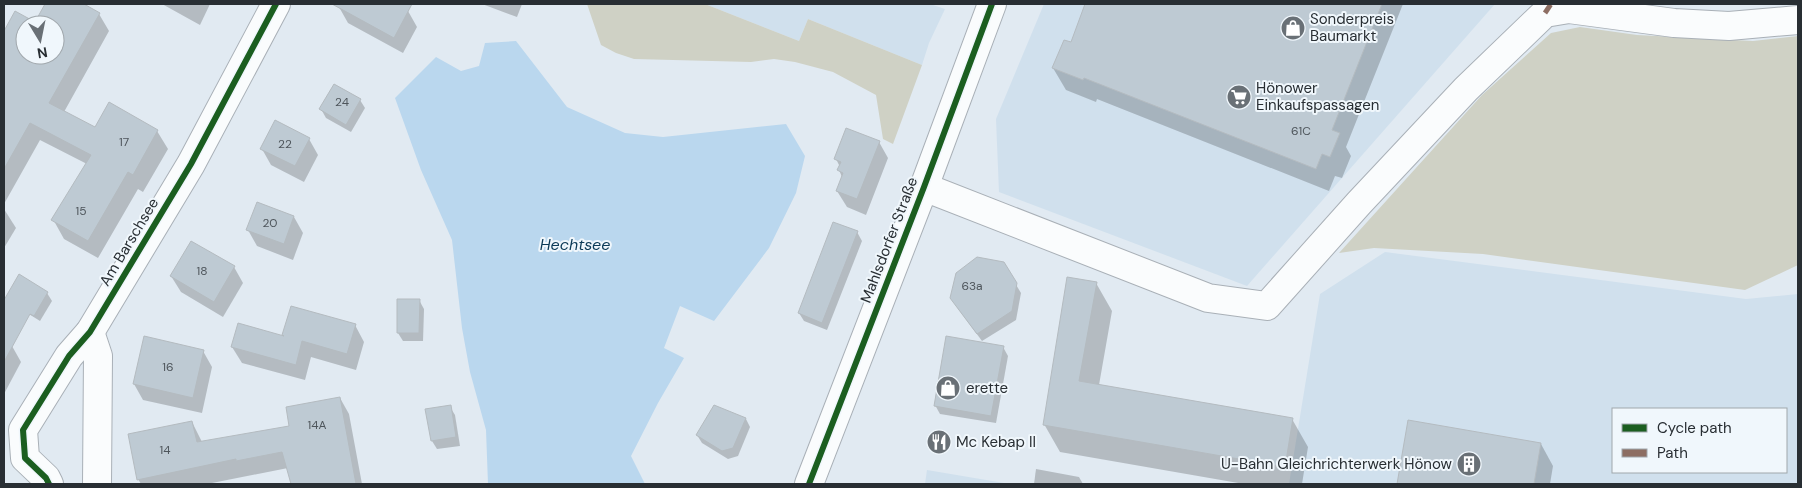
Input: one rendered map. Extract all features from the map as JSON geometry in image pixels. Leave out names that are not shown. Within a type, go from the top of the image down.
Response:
[{"type":"street","name":"Am Barschsee","points":[[49,484],[46,478],[14,460],[22,430],[69,356],[90,332],[191,164],[276,4]]},
{"type":"street","name":"Mahlsdorfer Straße","points":[[809,484],[924,187],[992,4]]},
{"type":"street","points":[[924,187],[1208,298],[1267,306],[1359,203],[1466,89],[1546,13],[1569,9],[1674,23],[1729,26],[1798,20]]},
{"type":"street","points":[[90,332],[98,356],[97,484]]},
{"type":"shaded area","points":[[587,4],[705,4],[799,41],[808,19],[922,65],[893,144],[883,139],[876,95],[833,72],[795,62],[774,59],[751,62],[634,59],[616,53],[601,45]]},
{"type":"shaded area","points":[[705,4],[930,4],[945,9],[929,43],[922,65],[808,19],[799,41]]},
{"type":"shaded area","points":[[1044,4],[1495,4],[1247,286],[999,192],[996,119]]},
{"type":"shaded area","points":[[1580,27],[1637,35],[1753,41],[1798,36],[1798,265],[1745,290],[1483,254],[1374,248],[1339,253],[1482,95],[1551,33]]},
{"type":"shaded area","points":[[1385,252],[1746,299],[1798,294],[1798,484],[1289,484],[1320,294]]},
{"type":"shaded area","points":[[927,470],[1010,484],[925,484]]},
{"type":"water","name":"Hechtsee","points":[[516,41],[567,107],[625,133],[663,137],[786,124],[805,156],[796,193],[769,248],[714,321],[680,306],[664,348],[684,358],[631,456],[645,484],[488,484],[486,430],[470,372],[462,328],[452,240],[421,170],[395,98],[436,57],[461,71],[479,66],[485,43]]},
{"type":"building","points":[[45,4],[84,4],[100,13],[49,103],[95,127],[109,102],[158,130],[133,175],[128,172],[88,241],[51,220],[91,155],[30,123],[4,169],[4,31],[15,11],[22,15],[15,15],[15,65],[65,65],[65,15],[39,15]]},
{"type":"building","points":[[332,4],[412,4],[394,38]]},
{"type":"building","name":"Hönower Einkaufspassagen","points":[[1085,4],[1382,4],[1332,130],[1340,133],[1330,157],[1322,154],[1316,169],[1084,78],[1083,80],[1052,68],[1064,40],[1071,42]]},
{"type":"building","points":[[334,84],[361,99],[346,125],[319,109]]},
{"type":"building","points":[[275,120],[310,138],[295,166],[260,149]]},
{"type":"building","points":[[846,128],[880,141],[857,199],[836,191],[843,173],[837,170],[841,162],[834,159]]},
{"type":"building","points":[[257,202],[294,216],[284,244],[246,230]]},
{"type":"building","points":[[833,222],[858,231],[822,323],[798,313]]},
{"type":"building","points":[[191,241],[235,266],[214,302],[170,276]]},
{"type":"building","points":[[977,257],[1004,262],[1017,283],[1012,311],[977,334],[950,298],[956,273]]},
{"type":"building","points":[[19,274],[48,292],[34,316],[30,314],[4,362],[4,300]]},
{"type":"building","points":[[1067,277],[1097,282],[1079,381],[1293,418],[1285,467],[1043,425]]},
{"type":"building","points":[[397,299],[420,299],[419,333],[397,333]]},
{"type":"building","points":[[291,306],[356,324],[347,354],[302,341],[296,365],[231,347],[238,323],[284,336],[282,335]]},
{"type":"building","points":[[144,336],[204,350],[193,398],[133,384]]},
{"type":"building","points":[[946,336],[1004,346],[991,416],[934,406]]},
{"type":"building","points":[[340,397],[356,484],[291,484],[282,452],[236,461],[236,459],[137,480],[128,434],[192,421],[197,442],[289,426],[286,407]]},
{"type":"building","points":[[451,405],[456,437],[431,441],[425,409]]},
{"type":"building","points":[[714,405],[746,418],[733,448],[722,451],[696,435]]},
{"type":"building","name":"U-Bahn Gleichrichterwerk Hönow","points":[[1408,420],[1541,443],[1534,484],[1397,484]]},
{"type":"marked path","points":[[1545,13],[1551,4]]},
{"type":"cycle path","points":[[49,484],[46,478],[25,458],[23,430],[69,356],[90,332],[191,164],[276,4]]},
{"type":"cycle path","points":[[809,484],[924,187],[992,4]]},
{"type":"place","name":"Sonderpreis Baumarkt","points":[[1293,28]]},
{"type":"place","name":"Hönower Einkaufspassagen","points":[[1239,97]]},
{"type":"place","name":"erette","points":[[948,388]]},
{"type":"place","name":"Mc Kebap II","points":[[939,442]]},
{"type":"place","name":"U-Bahn Gleichrichterwerk Hönow","points":[[1469,464]]}]
